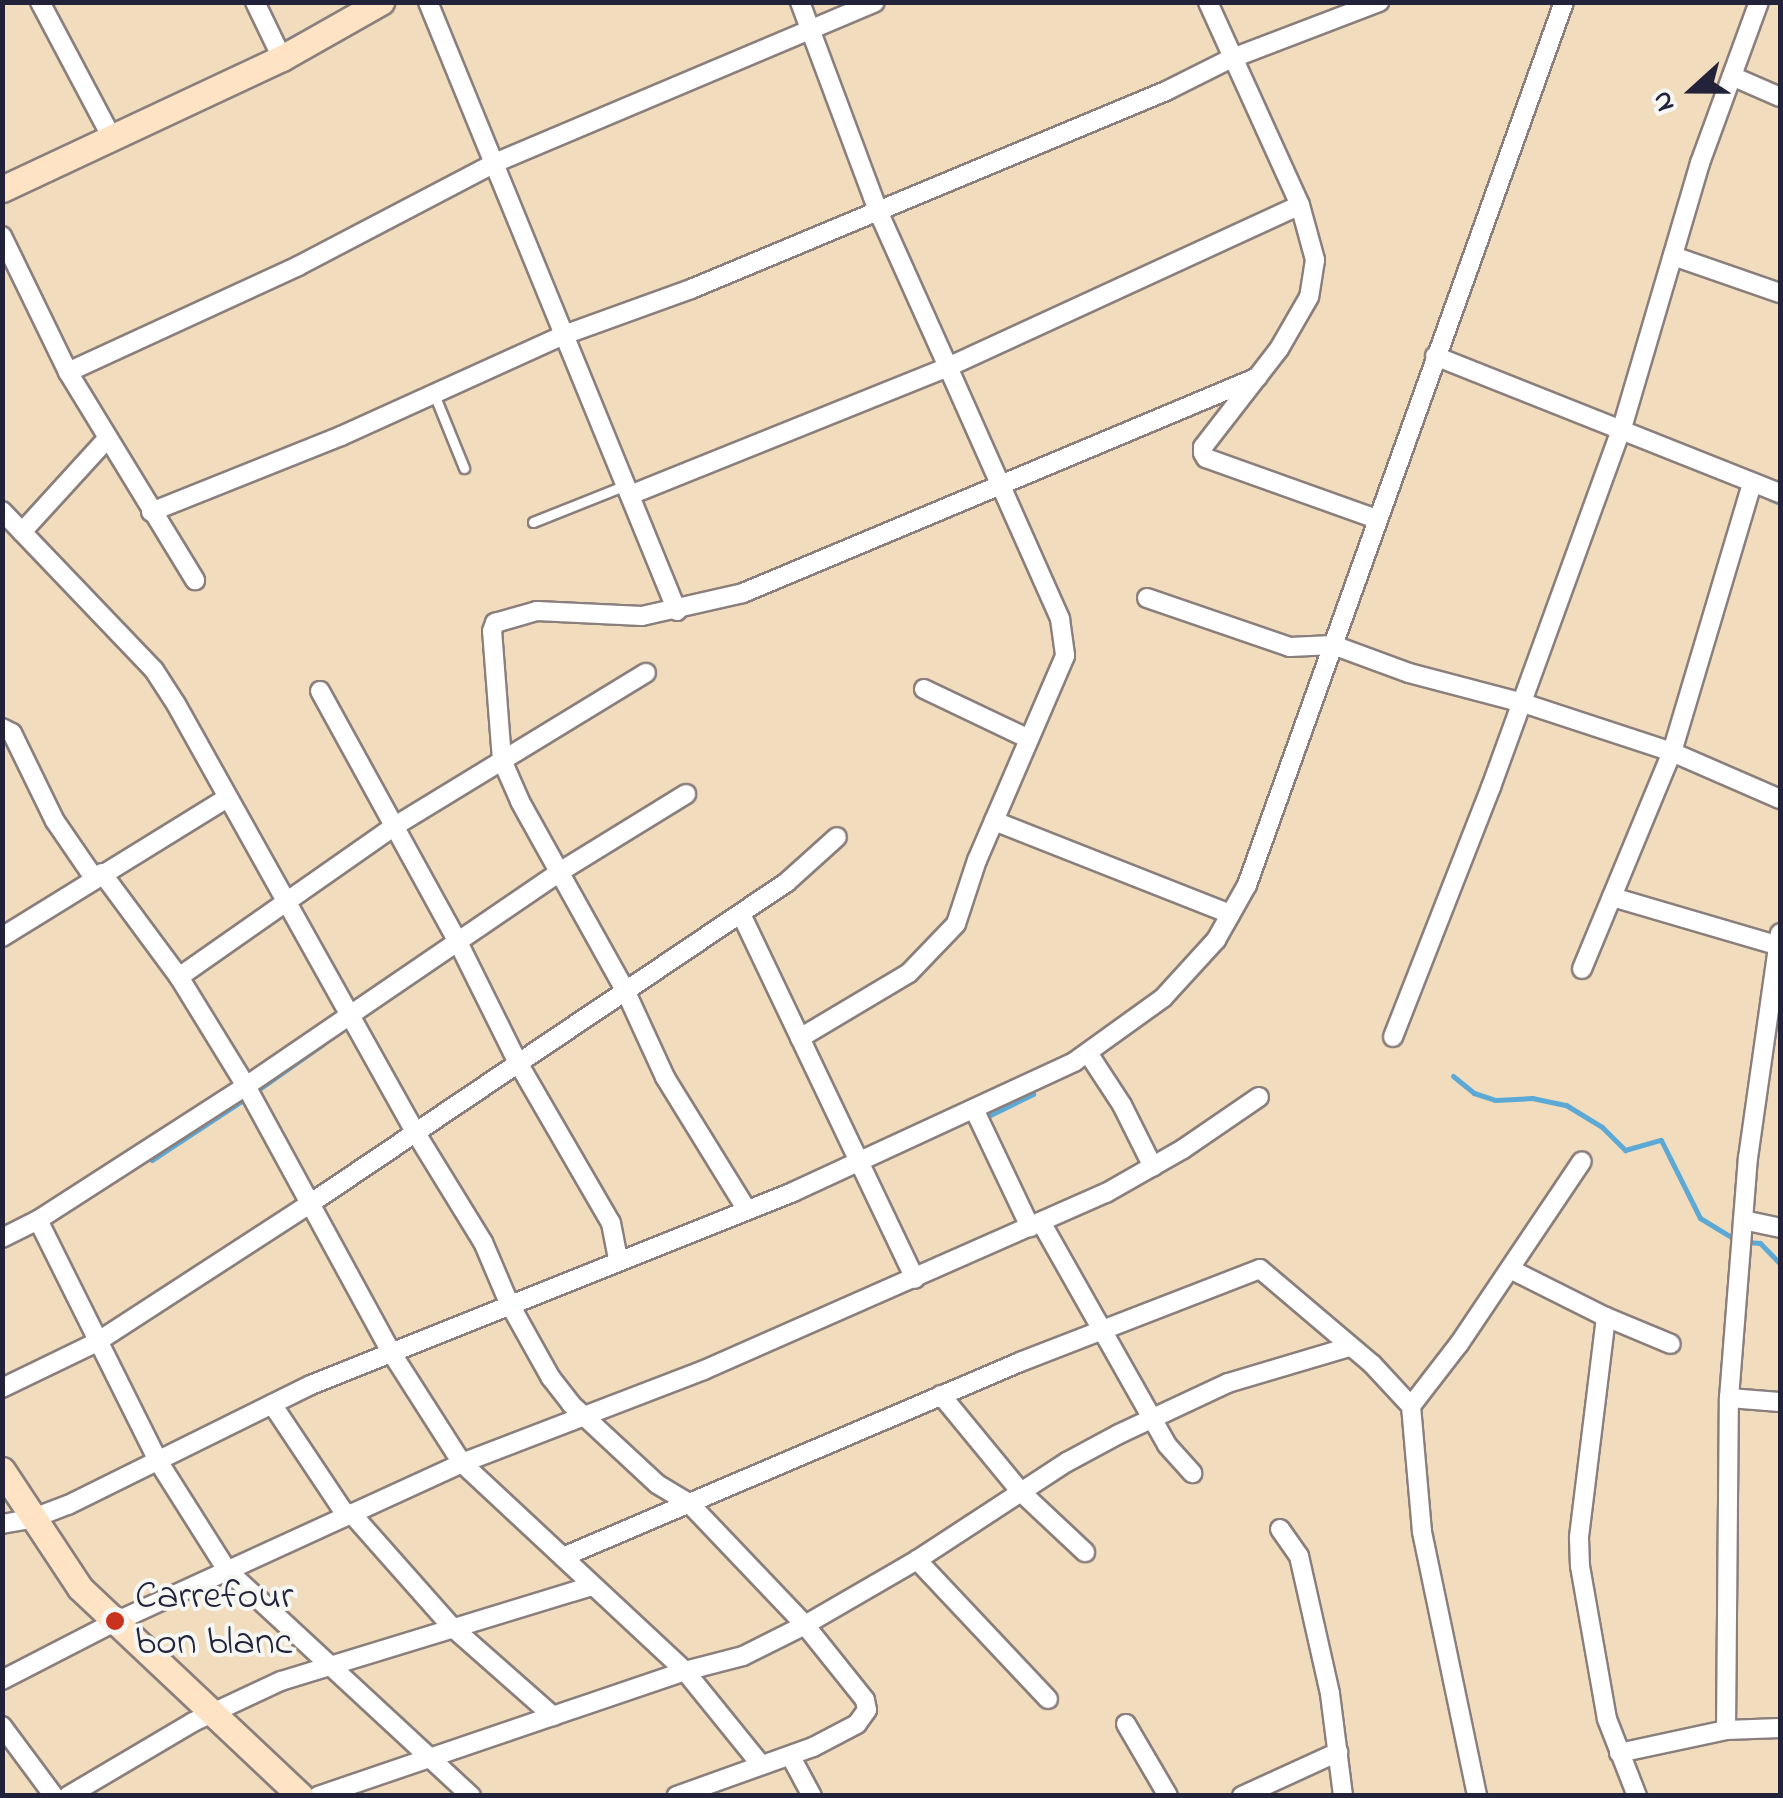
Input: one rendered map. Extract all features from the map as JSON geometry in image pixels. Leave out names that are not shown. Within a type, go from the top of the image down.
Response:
[{"type":"main road","points":[[2,189],[282,58],[382,2]]},
{"type":"main road","points":[[2,1470],[80,1588],[301,1796]]},
{"type":"street","points":[[40,2],[112,138]]},
{"type":"street","points":[[255,2],[282,58]]},
{"type":"street","points":[[428,2],[497,162],[677,610]]},
{"type":"street","points":[[800,2],[878,211],[1064,638],[1065,656],[994,821],[956,924],[909,974],[800,1038]]},
{"type":"street","points":[[68,372],[298,266],[497,162],[875,2]]},
{"type":"street","points":[[1208,2],[1230,59],[1300,205],[1315,260],[1309,297],[1258,377],[1203,446],[1206,458],[1376,518]]},
{"type":"street","points":[[151,512],[434,394],[564,334],[691,290],[1166,91],[1230,59],[1379,2]]},
{"type":"street","points":[[2,1524],[32,1519],[272,1404],[391,1352],[858,1162],[1088,1053],[1164,998],[1193,969],[1247,884],[1564,2]]},
{"type":"street","points":[[1393,1038],[1523,702],[1622,428],[1673,256],[1760,2]]},
{"type":"street","points":[[1732,76],[1780,97]]},
{"type":"street","points":[[628,490],[948,367],[1300,205]]},
{"type":"street","points":[[2,236],[106,440],[195,580]]},
{"type":"street","points":[[1673,256],[1780,293]]},
{"type":"street","points":[[1435,356],[1780,493]]},
{"type":"street","points":[[746,1210],[665,1078],[625,990],[520,801],[502,760],[493,661],[495,623],[537,611],[642,616],[744,593],[1258,377]]},
{"type":"street","points":[[22,532],[106,440]]},
{"type":"street","points":[[1582,968],[1672,752],[1752,483]]},
{"type":"street","points":[[2,511],[154,670],[290,900],[414,1130],[483,1242],[508,1303],[551,1378],[581,1414],[657,1484],[689,1503],[805,1625],[857,1689],[867,1710],[857,1724],[791,1757],[676,1796]]},
{"type":"street","points":[[1147,598],[1290,648],[1333,644],[1409,673],[1523,702],[1672,752],[1780,799]]},
{"type":"street","points":[[179,977],[396,826],[646,672]]},
{"type":"street","points":[[924,689],[1029,739]]},
{"type":"street","points":[[320,690],[457,940],[516,1061],[611,1222],[618,1260]]},
{"type":"street","points":[[2,728],[12,732],[55,821],[179,977],[246,1086],[391,1352],[462,1463],[686,1671],[761,1765]]},
{"type":"street","points":[[2,1238],[38,1220],[246,1086],[561,870],[686,794]]},
{"type":"street","points":[[2,936],[227,798]]},
{"type":"street","points":[[994,821],[1230,914]]},
{"type":"street","points":[[2,1388],[97,1342],[311,1203],[516,1061],[787,882],[837,837]]},
{"type":"street","points":[[1612,897],[1780,941],[1743,1220],[1729,1398],[1726,1730]]},
{"type":"street","points":[[741,914],[915,1279]]},
{"type":"street","points":[[1088,1053],[1122,1105],[1152,1167]]},
{"type":"street","points":[[2,1680],[113,1623],[462,1463],[581,1414],[704,1370],[1035,1225],[1152,1167],[1259,1097]]},
{"type":"street","points":[[974,1108],[1035,1225],[1103,1330],[1166,1446],[1192,1473]]},
{"type":"street","points":[[1411,1406],[1582,1161]]},
{"type":"street","points":[[38,1220],[158,1461],[227,1570],[471,1796]]},
{"type":"street","points":[[1743,1220],[1780,1228]]},
{"type":"street","points":[[1510,1268],[1606,1318],[1671,1344]]},
{"type":"street","points":[[563,1557],[941,1395],[1260,1269],[1372,1364],[1411,1406],[1422,1532],[1478,1796]]},
{"type":"street","points":[[1606,1318],[1580,1566],[1598,1681],[1619,1754],[1637,1796]]},
{"type":"street","points":[[318,1796],[686,1671],[743,1656],[917,1560],[1067,1462],[1153,1418],[1228,1383],[1349,1347]]},
{"type":"street","points":[[941,1395],[1021,1492],[1085,1552]]},
{"type":"street","points":[[1729,1398],[1780,1402]]},
{"type":"street","points":[[272,1404],[348,1514],[452,1627],[553,1716]]},
{"type":"street","points":[[1280,1529],[1300,1556],[1343,1796]]},
{"type":"street","points":[[917,1560],[1048,1700]]},
{"type":"street","points":[[68,1796],[174,1732],[328,1664],[591,1586]]},
{"type":"street","points":[[1126,1724],[1168,1796]]},
{"type":"street","points":[[2,1726],[54,1796]]},
{"type":"street","points":[[1619,1754],[1726,1730],[1780,1728]]},
{"type":"street","points":[[1242,1796],[1338,1752]]},
{"type":"street","points":[[791,1757],[812,1796]]},
{"type":"lane","points":[[434,394],[464,468]]},
{"type":"lane","points":[[533,522],[628,490]]},
{"type":"waterway","points":[[282,43],[301,33]]},
{"type":"waterway","points":[[1770,499],[1780,503]]},
{"type":"waterway","points":[[351,1004],[420,957]]},
{"type":"waterway","points":[[255,1092],[323,1044]]},
{"type":"waterway","points":[[1453,1076],[1474,1093],[1495,1100],[1532,1098],[1566,1105],[1602,1127],[1625,1150],[1661,1140],[1700,1218],[1736,1240]]},
{"type":"waterway","points":[[982,1119],[1033,1094]]},
{"type":"waterway","points":[[152,1160],[246,1098]]},
{"type":"waterway","points":[[1747,1242],[1760,1243],[1780,1264]]},
{"type":"place","name":"Carrefour bon blanc","points":[[115,1621]]}]
